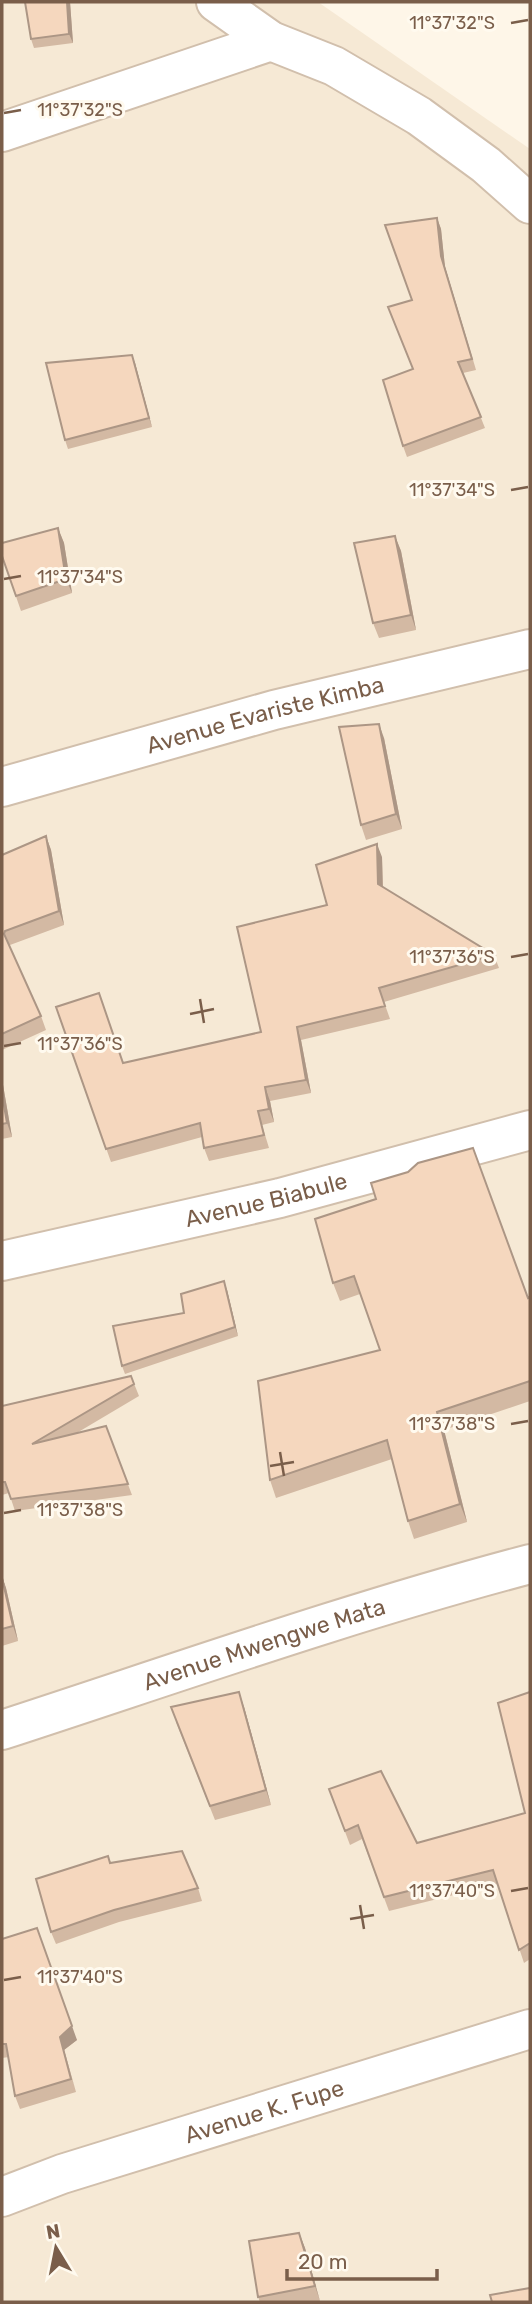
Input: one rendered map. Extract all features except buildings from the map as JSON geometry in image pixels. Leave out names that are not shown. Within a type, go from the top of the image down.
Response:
[{"type":"street","points":[[216,2],[271,41],[334,66],[419,116],[486,165],[530,204]]},
{"type":"street","points":[[2,132],[271,41]]},
{"type":"street","name":"Avenue Evariste Kimba","points":[[2,787],[274,710],[530,649]]},
{"type":"street","name":"Avenue Biabule","points":[[2,1261],[280,1198],[530,1130]]},
{"type":"street","name":"Avenue Mwengwe Mata","points":[[2,1730],[287,1636],[530,1564]]},
{"type":"street","name":"Avenue K. Fupe","points":[[2,2197],[62,2174],[530,2029]]},
{"type":"shaded area","points":[[2,2],[318,2],[530,149],[530,2302],[2,2302]]}]
